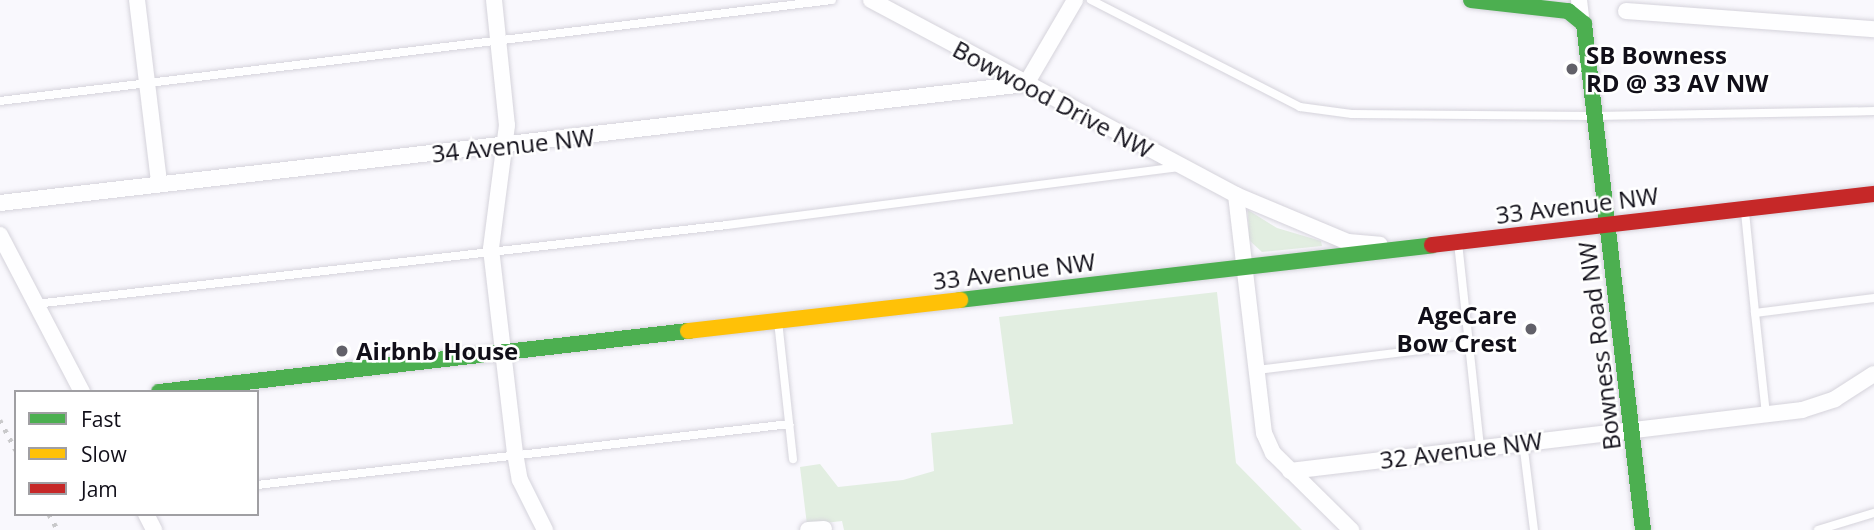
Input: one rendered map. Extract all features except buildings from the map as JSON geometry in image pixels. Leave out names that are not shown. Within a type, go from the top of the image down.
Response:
[{"type":"street","points":[[137,0],[159,182]]},
{"type":"street","points":[[494,0],[507,125],[501,146],[491,249],[520,480],[545,530]]},
{"type":"street","name":"Bowwood Drive NW","points":[[871,0],[1179,167],[1236,195],[1348,242],[1410,248]]},
{"type":"street","points":[[1026,84],[1075,0]]},
{"type":"street","points":[[1471,0],[1568,11],[1581,17]]},
{"type":"street","points":[[1579,0],[1581,17]]},
{"type":"street","points":[[1626,11],[1874,29]]},
{"type":"street","name":"Bowness Road NW","points":[[1581,17],[1643,530]]},
{"type":"street","name":"34 Avenue NW","points":[[0,203],[159,182],[501,146],[1026,84]]},
{"type":"street","name":"33 Avenue NW","points":[[176,390],[1874,194]]},
{"type":"street","points":[[1236,195],[1264,433],[1273,453],[1351,530]]},
{"type":"street","points":[[0,235],[81,390]]},
{"type":"street","name":"32 Avenue NW","points":[[1290,471],[1819,406],[1850,392],[1874,374]]},
{"type":"lane","points":[[0,101],[832,0]]},
{"type":"lane","points":[[1091,0],[1272,96],[1300,107],[1352,114],[1594,116],[1874,111]]},
{"type":"lane","points":[[35,304],[491,249],[727,225],[1179,167]]},
{"type":"lane","points":[[1744,209],[1766,414]]},
{"type":"lane","points":[[1458,243],[1480,447]]},
{"type":"lane","points":[[1755,313],[1874,299]]},
{"type":"lane","points":[[778,321],[793,459]]},
{"type":"lane","points":[[1257,370],[1469,344]]},
{"type":"lane","points":[[259,485],[515,453],[790,424]]},
{"type":"lane","points":[[1523,442],[1534,530]]},
{"type":"lane","points":[[1818,530],[1874,513]]},
{"type":"shaded area","points":[[1248,210],[1277,228],[1321,241],[1322,246],[1262,252],[1249,240]]},
{"type":"shaded area","points":[[1217,292],[1236,463],[1302,530],[844,530],[842,521],[807,525],[800,467],[820,464],[838,487],[903,480],[934,471],[931,433],[1013,424],[999,317]]},
{"type":"railway","points":[[0,420],[14,446]]},
{"type":"railway","points":[[50,516],[58,530]]},
{"type":"traffic: fast","points":[[1471,0],[1568,11],[1584,24],[1643,530]]},
{"type":"traffic: fast","points":[[960,300],[1432,245]]},
{"type":"traffic: fast","points":[[176,390],[688,331]]},
{"type":"traffic: slow","points":[[688,331],[960,300]]},
{"type":"traffic: jam","points":[[1432,245],[1874,194]]},
{"type":"place","name":"SB Bowness RD @ 33 AV NW","points":[[1572,69]]},
{"type":"place","name":"AgeCare Bow Crest","points":[[1531,329]]},
{"type":"place","name":"Airbnb House","points":[[342,351]]}]
